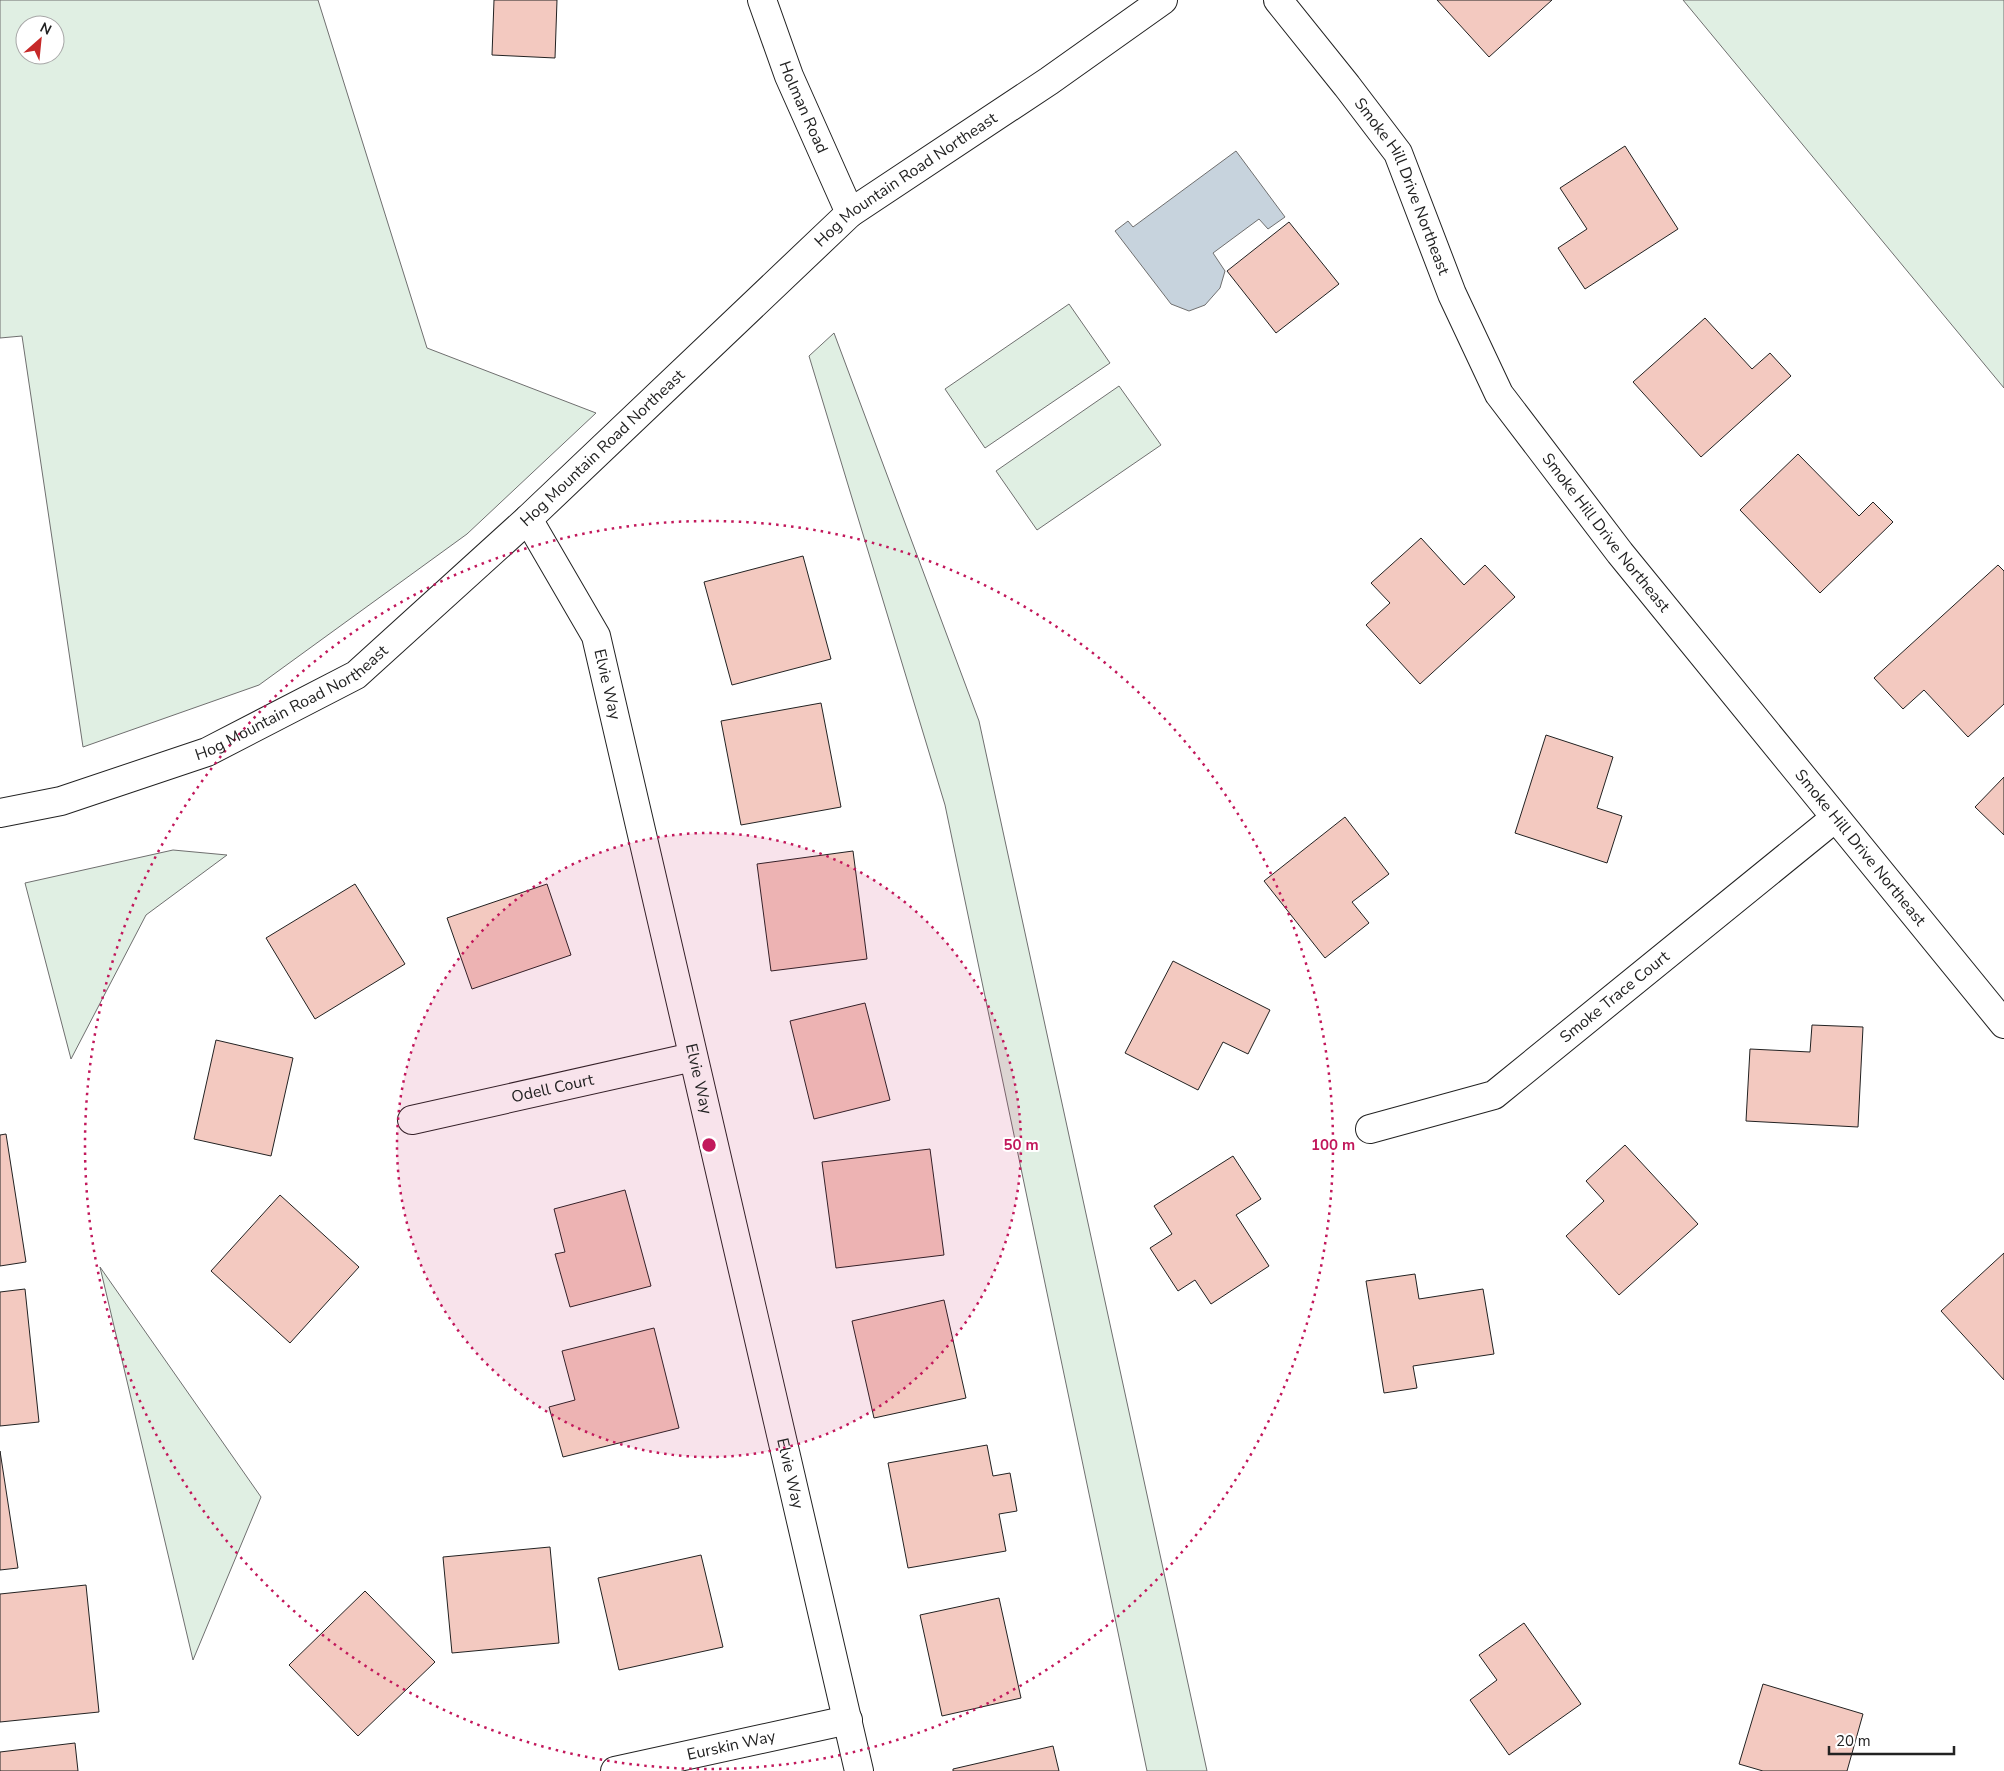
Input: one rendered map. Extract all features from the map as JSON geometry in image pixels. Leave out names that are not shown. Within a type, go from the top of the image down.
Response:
[{"type":"street","name":"Holman Road","points":[[762,0],[789,76],[850,213]]},
{"type":"street","name":"Hog Mountain Road Northeast","points":[[0,813],[61,801],[207,752],[356,675],[528,519],[850,213],[1049,81],[1163,0]]},
{"type":"street","name":"Smoke Hill Drive Northeast","points":[[1278,0],[1398,153],[1452,294],[1499,394],[1620,553],[2004,1024]]},
{"type":"street","name":"Elvie Way","points":[[528,519],[596,636],[859,1771]]},
{"type":"street","name":"Smoke Trace Court","points":[[1370,1129],[1494,1095],[1835,818]]},
{"type":"street","name":"Odell Court","points":[[412,1120],[693,1057]]},
{"type":"street","name":"Eurskin Way","points":[[616,1771],[848,1720]]},
{"type":"green space","points":[[0,0],[318,0],[427,348],[596,413],[467,534],[259,685],[83,747],[22,336],[0,338]]},
{"type":"green space","points":[[1683,0],[2004,0],[2004,388]]},
{"type":"green space","points":[[1069,304],[1110,363],[985,448],[945,389]]},
{"type":"green space","points":[[834,333],[979,721],[1207,1771],[1147,1771],[945,805],[809,356]]},
{"type":"green space","points":[[1119,386],[1161,445],[1037,530],[996,471]]},
{"type":"green space","points":[[173,850],[227,855],[146,915],[71,1059],[25,883]]},
{"type":"green space","points":[[100,1267],[261,1497],[193,1660]]},
{"type":"shaded area","points":[[1236,151],[1285,217],[1268,229],[1259,219],[1213,253],[1225,271],[1220,288],[1205,305],[1189,311],[1171,304],[1115,231],[1128,221],[1133,227]]},
{"type":"building","points":[[494,0],[557,0],[555,58],[492,55]]},
{"type":"building","points":[[1437,0],[1552,0],[1489,57]]},
{"type":"building","points":[[1625,146],[1678,229],[1585,289],[1558,248],[1587,229],[1560,188]]},
{"type":"building","points":[[1289,222],[1339,284],[1276,333],[1227,271]]},
{"type":"building","points":[[1705,318],[1752,369],[1770,353],[1791,376],[1701,457],[1633,382]]},
{"type":"building","points":[[1798,454],[1859,516],[1873,502],[1893,522],[1820,593],[1740,510]]},
{"type":"building","points":[[1421,538],[1464,585],[1485,565],[1515,597],[1420,684],[1366,625],[1390,603],[1371,583]]},
{"type":"building","points":[[803,556],[831,659],[732,685],[704,582]]},
{"type":"building","points":[[1998,565],[2004,571],[2004,704],[1968,737],[1924,690],[1903,709],[1874,678]]},
{"type":"building","points":[[821,703],[841,807],[741,825],[721,721]]},
{"type":"building","points":[[1546,735],[1613,757],[1597,808],[1622,816],[1607,863],[1515,833]]},
{"type":"building","points":[[2004,777],[2004,835],[1975,807]]},
{"type":"building","points":[[1345,817],[1389,874],[1352,902],[1369,923],[1325,958],[1264,881]]},
{"type":"building","points":[[853,851],[867,959],[771,971],[757,864]]},
{"type":"building","points":[[355,884],[405,964],[315,1019],[266,938]]},
{"type":"building","points":[[547,884],[571,955],[472,989],[447,918]]},
{"type":"building","points":[[1173,961],[1270,1010],[1248,1054],[1223,1042],[1198,1090],[1125,1053]]},
{"type":"building","points":[[865,1003],[890,1100],[814,1119],[790,1021]]},
{"type":"building","points":[[1812,1025],[1863,1027],[1858,1127],[1746,1121],[1750,1049],[1810,1052]]},
{"type":"building","points":[[216,1040],[293,1058],[271,1156],[194,1139]]},
{"type":"building","points":[[6,1134],[26,1262],[0,1266],[0,1135]]},
{"type":"building","points":[[1625,1145],[1698,1224],[1619,1295],[1566,1236],[1604,1201],[1586,1181]]},
{"type":"building","points":[[930,1149],[944,1255],[836,1268],[822,1162]]},
{"type":"building","points":[[1233,1156],[1261,1199],[1236,1215],[1269,1266],[1211,1304],[1195,1280],[1178,1291],[1150,1248],[1172,1234],[1154,1206]]},
{"type":"building","points":[[625,1190],[651,1286],[570,1307],[555,1254],[565,1252],[554,1209]]},
{"type":"building","points":[[280,1195],[359,1267],[290,1343],[211,1271]]},
{"type":"building","points":[[2004,1253],[2004,1380],[1941,1311]]},
{"type":"building","points":[[1415,1274],[1419,1299],[1483,1289],[1494,1354],[1413,1366],[1417,1388],[1384,1393],[1366,1281]]},
{"type":"building","points":[[25,1289],[39,1422],[0,1426],[0,1292]]},
{"type":"building","points":[[944,1300],[966,1398],[874,1418],[852,1321]]},
{"type":"building","points":[[654,1328],[679,1428],[563,1457],[549,1407],[575,1400],[562,1351]]},
{"type":"building","points":[[987,1445],[993,1476],[1010,1473],[1017,1511],[999,1514],[1006,1551],[908,1568],[888,1463]]},
{"type":"building","points":[[0,1451],[18,1568],[0,1570]]},
{"type":"building","points":[[550,1547],[559,1643],[452,1653],[443,1557]]},
{"type":"building","points":[[701,1555],[723,1647],[619,1670],[598,1578]]},
{"type":"building","points":[[86,1585],[99,1712],[0,1722],[0,1594]]},
{"type":"building","points":[[365,1591],[435,1662],[358,1736],[289,1665]]},
{"type":"building","points":[[999,1598],[1021,1698],[942,1716],[920,1615]]},
{"type":"building","points":[[1524,1623],[1581,1704],[1509,1755],[1470,1700],[1497,1680],[1479,1655]]},
{"type":"building","points":[[1763,1684],[1863,1714],[1847,1771],[1763,1771],[1739,1764]]},
{"type":"building","points":[[75,1743],[78,1771],[0,1771],[0,1752]]},
{"type":"building","points":[[1053,1746],[1059,1771],[953,1771],[953,1769]]}]
